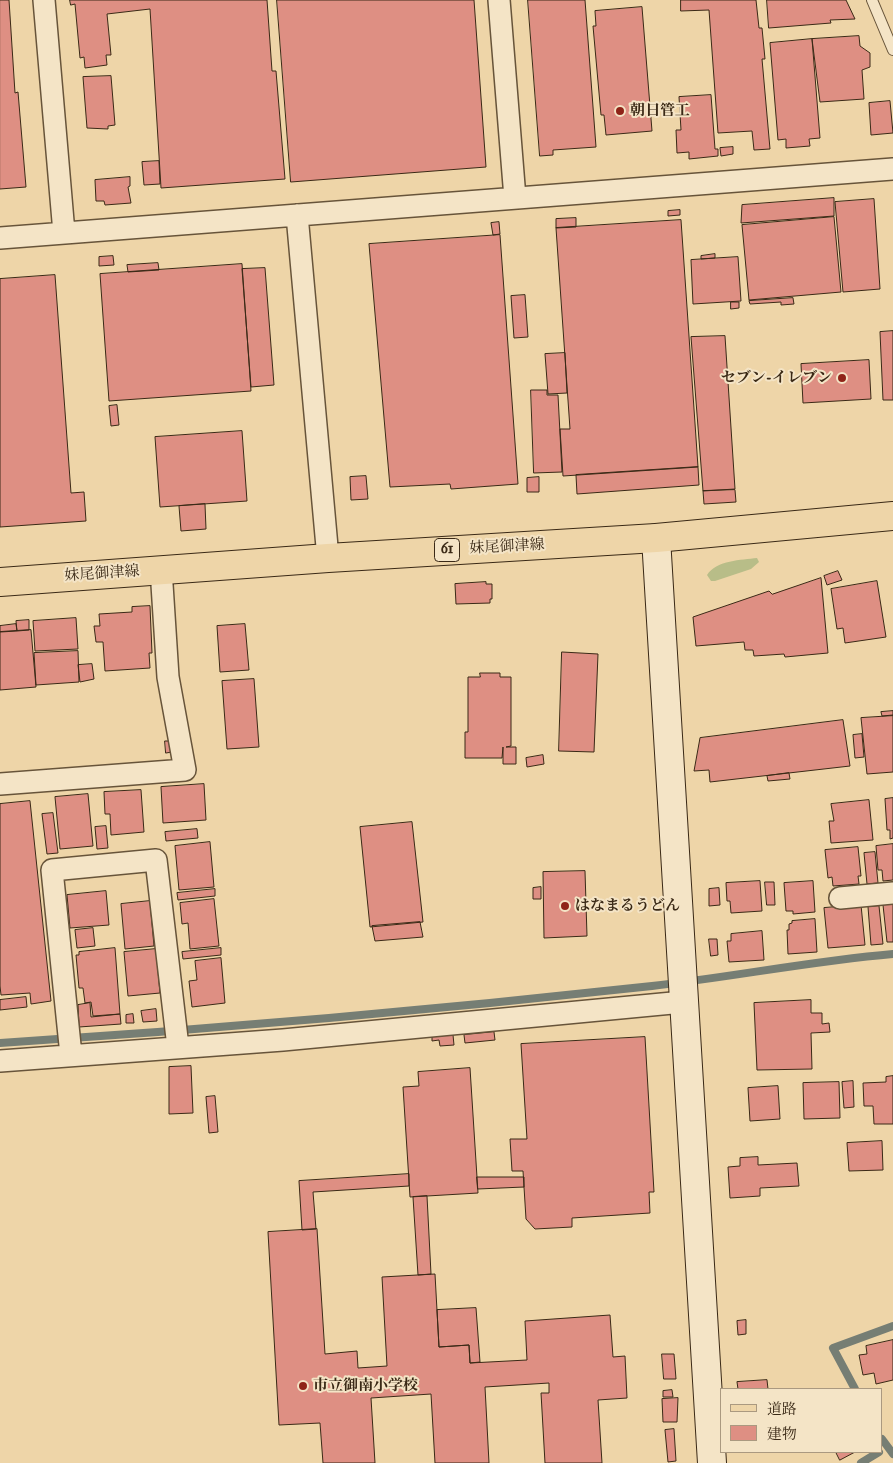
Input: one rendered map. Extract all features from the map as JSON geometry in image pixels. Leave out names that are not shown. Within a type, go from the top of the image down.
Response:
[{"type":"main road","name":"妹尾御津線","points":[[0,582],[328,558],[656,538],[893,516]]},
{"type":"street","points":[[44,0],[64,233]]},
{"type":"street","points":[[499,0],[516,198]]},
{"type":"street","points":[[0,238],[893,169]]},
{"type":"street","points":[[297,215],[328,558]]},
{"type":"street","points":[[656,538],[712,1463]]},
{"type":"street","points":[[0,784],[185,770],[168,677],[161,570]]},
{"type":"street","points":[[71,1051],[52,870],[156,860],[176,1036]]},
{"type":"street","points":[[840,898],[893,893]]},
{"type":"street","points":[[0,1060],[176,1036],[283,1040],[682,988]]},
{"type":"lane","points":[[872,0],[893,50]]},
{"type":"green space","points":[[757,558],[759,562],[751,569],[715,581],[711,581],[707,575],[717,566],[737,560]]},
{"type":"building","points":[[0,0],[9,0],[15,93],[18,92],[26,187],[0,189]]},
{"type":"building","points":[[70,0],[267,0],[272,71],[276,71],[285,179],[161,188],[150,9],[107,14],[111,55],[106,55],[107,65],[85,68],[84,57],[80,58],[75,4],[71,5]]},
{"type":"building","points":[[277,0],[474,0],[486,167],[291,182]]},
{"type":"building","points":[[528,0],[585,0],[596,147],[553,150],[553,155],[540,156]]},
{"type":"building","points":[[681,0],[756,0],[759,28],[762,28],[765,59],[762,59],[770,149],[754,150],[752,131],[718,133],[709,10],[681,11]]},
{"type":"building","points":[[767,0],[846,0],[855,19],[830,20],[831,23],[769,28]]},
{"type":"building","points":[[642,7],[652,131],[606,135],[604,115],[601,115],[593,26],[596,26],[595,11]]},
{"type":"building","points":[[859,36],[860,46],[870,53],[870,67],[862,70],[864,99],[820,102],[812,39]]},
{"type":"building","points":[[812,39],[820,138],[809,139],[810,146],[786,148],[786,139],[778,140],[770,43]]},
{"type":"building","points":[[111,76],[115,125],[108,126],[108,129],[87,128],[83,77]]},
{"type":"building","points":[[711,95],[715,149],[718,149],[718,156],[689,159],[689,152],[677,153],[676,130],[681,130],[679,97]]},
{"type":"building","points":[[890,101],[893,133],[871,135],[869,103]]},
{"type":"building","points":[[733,147],[733,154],[721,156],[720,148]]},
{"type":"building","points":[[159,161],[160,184],[144,185],[142,162]]},
{"type":"building","points":[[130,177],[130,186],[128,187],[131,203],[105,205],[104,201],[96,201],[95,180]]},
{"type":"building","points":[[834,198],[834,216],[741,223],[742,205]]},
{"type":"building","points":[[874,199],[880,289],[843,292],[835,202]]},
{"type":"building","points":[[680,210],[680,215],[668,216],[668,211]]},
{"type":"building","points":[[834,217],[841,292],[749,300],[742,225]]},
{"type":"building","points":[[576,218],[576,227],[556,228],[556,219]]},
{"type":"building","points":[[681,220],[698,467],[563,476],[560,429],[570,429],[556,228]]},
{"type":"building","points":[[499,222],[500,234],[493,235],[491,223]]},
{"type":"building","points":[[500,235],[518,484],[451,489],[450,484],[390,487],[369,244]]},
{"type":"building","points":[[715,254],[715,258],[701,259],[701,256]]},
{"type":"building","points":[[113,256],[114,265],[99,266],[99,257]]},
{"type":"building","points":[[738,257],[741,301],[693,304],[691,260]]},
{"type":"building","points":[[158,263],[159,270],[128,272],[127,265]]},
{"type":"building","points":[[242,264],[251,391],[109,401],[100,274]]},
{"type":"building","points":[[265,268],[274,385],[251,387],[242,269]]},
{"type":"building","points":[[55,275],[71,493],[84,492],[86,521],[0,527],[0,279]]},
{"type":"building","points":[[525,295],[528,337],[514,338],[511,296]]},
{"type":"building","points":[[793,298],[794,304],[781,305],[781,302],[750,304],[749,301]]},
{"type":"building","points":[[731,302],[739,302],[739,308],[731,309]]},
{"type":"building","points":[[893,331],[893,400],[883,400],[880,332]]},
{"type":"building","points":[[725,336],[735,489],[703,491],[691,337]]},
{"type":"building","points":[[565,353],[567,393],[548,394],[545,354]]},
{"type":"building","points":[[869,360],[871,399],[803,403],[801,364]]},
{"type":"building","points":[[531,390],[547,390],[547,395],[558,395],[562,472],[534,473]]},
{"type":"building","points":[[117,405],[119,425],[111,426],[109,406]]},
{"type":"building","points":[[242,431],[247,501],[160,507],[155,437]]},
{"type":"building","points":[[698,467],[699,485],[577,494],[576,475]]},
{"type":"building","points":[[366,476],[368,499],[351,500],[350,477]]},
{"type":"building","points":[[539,477],[539,492],[527,492],[527,478]]},
{"type":"building","points":[[735,490],[736,502],[704,504],[703,491]]},
{"type":"building","points":[[205,504],[206,529],[181,531],[179,506]]},
{"type":"building","points":[[838,571],[842,580],[827,585],[824,576]]},
{"type":"building","points":[[821,578],[828,653],[785,657],[784,654],[754,656],[753,650],[745,650],[744,642],[696,646],[693,617],[769,591],[772,594]]},
{"type":"building","points":[[877,581],[886,637],[845,643],[843,628],[837,629],[831,589]]},
{"type":"building","points":[[486,582],[486,584],[492,584],[492,599],[490,599],[490,603],[456,604],[455,584]]},
{"type":"building","points":[[150,606],[152,653],[149,653],[150,668],[105,671],[103,642],[96,642],[94,626],[100,626],[99,614],[132,612],[132,607]]},
{"type":"building","points":[[76,618],[78,649],[35,651],[33,621]]},
{"type":"building","points":[[29,620],[29,630],[17,631],[16,621]]},
{"type":"building","points":[[16,624],[17,631],[0,632],[0,626]]},
{"type":"building","points":[[245,624],[249,670],[220,672],[217,626]]},
{"type":"building","points":[[31,630],[36,687],[0,690],[0,632]]},
{"type":"building","points":[[78,651],[79,682],[36,685],[34,653]]},
{"type":"building","points":[[562,652],[598,654],[594,752],[559,751]]},
{"type":"building","points":[[92,664],[94,679],[80,682],[78,665]]},
{"type":"building","points":[[480,673],[500,673],[500,677],[511,677],[511,746],[506,747],[516,747],[516,764],[503,764],[503,747],[502,758],[465,758],[465,732],[468,732],[468,677],[480,677]]},
{"type":"building","points":[[254,679],[259,747],[227,749],[222,681]]},
{"type":"building","points":[[893,711],[893,715],[882,716],[881,712]]},
{"type":"building","points":[[893,716],[893,772],[867,774],[861,718]]},
{"type":"building","points":[[843,720],[850,766],[710,782],[709,770],[694,771],[700,738]]},
{"type":"building","points":[[862,734],[864,757],[855,758],[853,735]]},
{"type":"building","points":[[165,741],[170,741],[172,752],[166,753]]},
{"type":"building","points":[[543,755],[544,764],[527,767],[526,758]]},
{"type":"building","points":[[789,773],[790,779],[768,781],[767,776]]},
{"type":"building","points":[[204,784],[206,820],[163,823],[161,787]]},
{"type":"building","points":[[141,790],[144,832],[111,835],[110,814],[105,814],[104,792]]},
{"type":"building","points":[[88,794],[93,846],[60,849],[55,797]]},
{"type":"building","points":[[893,798],[893,838],[890,839],[890,830],[887,830],[885,799]]},
{"type":"building","points":[[869,800],[873,840],[831,843],[829,821],[834,821],[831,804]]},
{"type":"building","points":[[30,801],[51,1001],[31,1004],[30,993],[1,995],[0,986],[0,804]]},
{"type":"building","points":[[53,813],[58,853],[47,854],[42,814]]},
{"type":"building","points":[[412,822],[423,922],[370,927],[360,827]]},
{"type":"building","points":[[106,826],[108,848],[97,849],[95,827]]},
{"type":"building","points":[[197,829],[198,838],[166,841],[165,832]]},
{"type":"building","points":[[210,842],[214,887],[179,890],[175,846]]},
{"type":"building","points":[[893,844],[893,880],[883,881],[882,870],[878,870],[876,846]]},
{"type":"building","points":[[858,847],[861,876],[858,876],[859,884],[833,886],[832,877],[828,878],[825,850]]},
{"type":"building","points":[[875,852],[878,883],[867,884],[864,853]]},
{"type":"building","points":[[585,871],[587,936],[544,938],[543,872]]},
{"type":"building","points":[[760,881],[762,911],[731,913],[730,901],[727,901],[726,883]]},
{"type":"building","points":[[813,881],[815,912],[793,914],[793,911],[786,911],[784,883]]},
{"type":"building","points":[[765,882],[774,882],[775,905],[767,905]]},
{"type":"building","points":[[541,887],[541,899],[533,899],[533,888]]},
{"type":"building","points":[[719,888],[720,905],[709,906],[709,889]]},
{"type":"building","points":[[215,889],[215,896],[178,900],[177,893]]},
{"type":"building","points":[[106,891],[109,925],[70,928],[67,895]]},
{"type":"building","points":[[214,899],[219,946],[190,949],[188,923],[182,924],[180,903]]},
{"type":"building","points":[[150,901],[154,946],[125,949],[121,904]]},
{"type":"building","points":[[893,904],[893,942],[887,942],[883,905]]},
{"type":"building","points":[[861,905],[865,945],[828,948],[824,908]]},
{"type":"building","points":[[879,906],[883,944],[871,945],[868,907]]},
{"type":"building","points":[[815,919],[817,952],[788,954],[787,930],[789,930],[789,924],[792,921]]},
{"type":"building","points":[[420,922],[423,937],[375,941],[372,926]]},
{"type":"building","points":[[93,928],[95,946],[77,948],[75,930]]},
{"type":"building","points":[[762,931],[764,960],[729,962],[727,941],[731,941],[731,934]]},
{"type":"building","points":[[709,939],[717,939],[718,955],[711,956]]},
{"type":"building","points":[[115,948],[120,1014],[93,1016],[91,1002],[85,1003],[83,988],[79,988],[76,955],[79,955],[79,952]]},
{"type":"building","points":[[221,948],[221,955],[183,959],[182,952]]},
{"type":"building","points":[[156,949],[160,993],[128,996],[124,952]]},
{"type":"building","points":[[221,958],[225,1003],[192,1007],[189,981],[197,980],[195,961]]},
{"type":"building","points":[[26,997],[27,1007],[0,1010],[0,1000]]},
{"type":"building","points":[[811,1000],[811,1013],[822,1013],[822,1024],[829,1023],[830,1032],[811,1033],[812,1069],[757,1070],[754,1003]]},
{"type":"building","points":[[90,1003],[91,1017],[120,1014],[121,1024],[79,1027],[78,1005]]},
{"type":"building","points":[[156,1009],[157,1021],[143,1022],[141,1011]]},
{"type":"building","points":[[133,1014],[134,1023],[126,1023],[126,1015]]},
{"type":"building","points":[[494,1032],[495,1040],[465,1043],[464,1035]]},
{"type":"building","points":[[453,1035],[454,1045],[440,1046],[439,1040],[432,1041],[432,1037]]},
{"type":"building","points":[[645,1037],[654,1192],[649,1192],[650,1213],[572,1218],[572,1227],[535,1229],[526,1219],[523,1171],[512,1171],[510,1139],[527,1139],[521,1044]]},
{"type":"building","points":[[191,1066],[193,1113],[169,1114],[169,1067]]},
{"type":"building","points":[[470,1068],[478,1193],[410,1197],[403,1087],[419,1086],[418,1072]]},
{"type":"building","points":[[893,1076],[893,1124],[874,1124],[873,1106],[864,1106],[863,1083],[886,1082],[886,1077]]},
{"type":"building","points":[[853,1081],[854,1107],[844,1108],[842,1082]]},
{"type":"building","points":[[839,1082],[840,1118],[804,1119],[803,1083]]},
{"type":"building","points":[[778,1086],[780,1119],[750,1121],[748,1088]]},
{"type":"building","points":[[215,1096],[218,1132],[209,1133],[206,1097]]},
{"type":"building","points":[[882,1141],[883,1170],[849,1171],[847,1143]]},
{"type":"building","points":[[758,1157],[758,1165],[797,1163],[799,1186],[760,1188],[760,1196],[730,1198],[728,1167],[740,1166],[740,1158]]},
{"type":"building","points":[[409,1174],[409,1186],[313,1192],[316,1229],[302,1230],[299,1181]]},
{"type":"building","points":[[477,1177],[524,1177],[524,1187],[478,1189]]},
{"type":"building","points":[[427,1196],[431,1274],[418,1275],[413,1197]]},
{"type":"building","points":[[317,1229],[325,1354],[357,1351],[358,1368],[387,1366],[382,1277],[435,1274],[439,1347],[469,1345],[470,1363],[527,1360],[525,1321],[610,1315],[613,1357],[625,1356],[627,1398],[598,1400],[602,1463],[545,1463],[541,1393],[549,1393],[549,1383],[485,1387],[489,1463],[435,1463],[431,1394],[371,1398],[375,1463],[323,1463],[320,1423],[279,1425],[268,1232]]},
{"type":"building","points":[[476,1308],[480,1362],[470,1363],[469,1345],[439,1347],[437,1310]]},
{"type":"building","points":[[746,1320],[746,1334],[738,1335],[737,1321]]},
{"type":"building","points":[[893,1340],[893,1380],[876,1384],[874,1373],[863,1375],[859,1355],[867,1354],[866,1346]]},
{"type":"building","points":[[662,1354],[674,1354],[676,1379],[664,1379]]},
{"type":"building","points":[[767,1380],[768,1388],[738,1388],[737,1382]]},
{"type":"building","points":[[672,1390],[673,1397],[663,1397],[663,1391]]},
{"type":"building","points":[[678,1398],[677,1422],[663,1422],[662,1399]]},
{"type":"building","points":[[674,1429],[676,1461],[668,1462],[665,1430]]},
{"type":"building","points":[[836,1453],[853,1453],[840,1460]]},
{"type":"waterway","points":[[0,1043],[245,1025],[489,1003],[652,986],[893,954]]},
{"type":"waterway","points":[[854,1388],[833,1348],[893,1326]]},
{"type":"waterway","points":[[883,1440],[893,1454]]},
{"type":"waterway","points":[[861,1463],[877,1453]]},
{"type":"place","name":"朝日管工","points":[[620,111]]},
{"type":"place","name":"セブン-イレブン","points":[[842,378]]},
{"type":"place","name":"はなまるうどん","points":[[565,906]]},
{"type":"place","name":"市立御南小学校","points":[[303,1386]]}]
